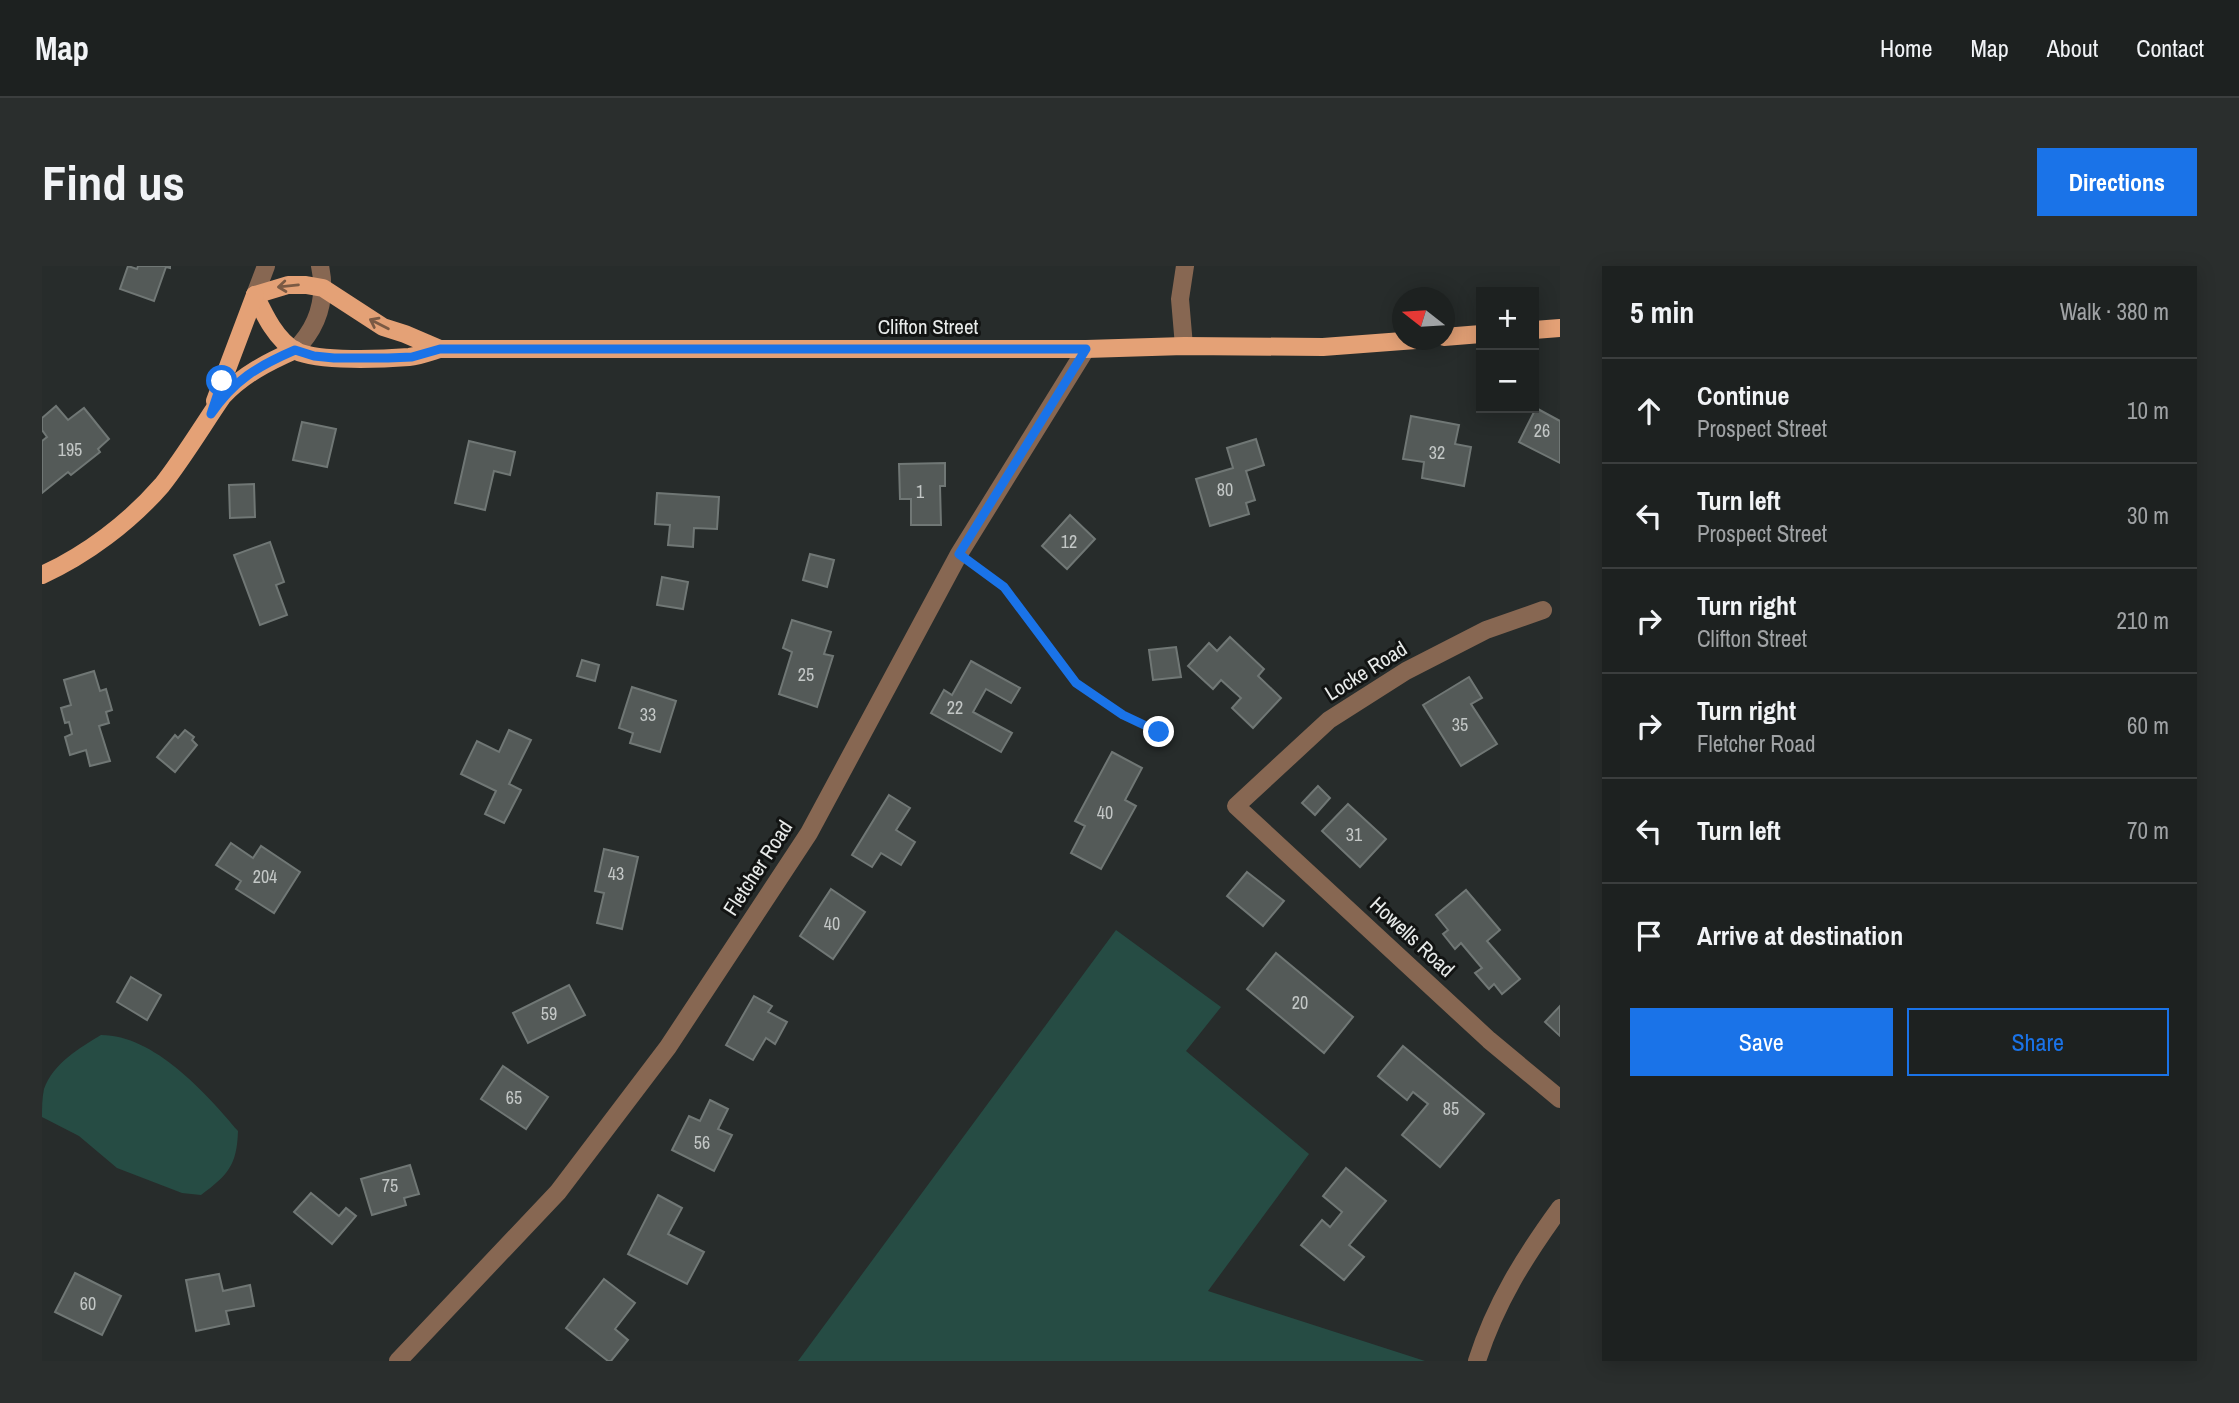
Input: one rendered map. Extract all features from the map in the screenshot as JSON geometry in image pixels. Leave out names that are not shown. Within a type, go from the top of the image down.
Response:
[{"type":"main road","name":"Clifton Street","points":[[255,295],[288,285],[323,288],[383,327],[440,349]]},
{"type":"main road","points":[[42,575],[74,558],[133,514],[162,485],[234,384],[251,372],[295,350],[272,327],[255,295]]},
{"type":"main road","points":[[211,414],[255,295]]},
{"type":"main road","points":[[1539,330],[1560,328]]},
{"type":"main road","points":[[1455,336],[1476,334]]},
{"type":"main road","name":"Clifton Street","points":[[295,350],[334,358],[388,358],[412,357],[440,349],[1086,349],[1184,346],[1323,347],[1392,342]]},
{"type":"street","points":[[255,295],[266,266]]},
{"type":"street","points":[[295,350],[316,323],[321,308],[323,288],[320,266]]},
{"type":"street","points":[[1184,346],[1180,299],[1185,266]]},
{"type":"street","name":"Fletcher Road","points":[[398,1361],[558,1192],[668,1047],[808,833],[959,554],[1086,349]]},
{"type":"street","name":"Locke Road","points":[[1236,806],[1329,720],[1406,671],[1486,630],[1543,610]]},
{"type":"street","name":"Howells Road","points":[[1236,806],[1489,1040],[1560,1099]]},
{"type":"street","points":[[1477,1361],[1487,1329],[1506,1292],[1533,1245],[1560,1208]]},
{"type":"path","points":[[959,554],[1004,587],[1076,683],[1123,715],[1159,732]]},
{"type":"green space","points":[[1116,930],[1221,1007],[1186,1051],[1309,1154],[1208,1291],[1425,1361],[798,1361]]},
{"type":"green space","points":[[101,1035],[121,1038],[159,1055],[195,1084],[238,1131],[236,1153],[229,1168],[201,1195],[182,1193],[117,1168],[79,1136],[42,1117],[42,1099],[48,1080],[60,1064]]},
{"type":"building","points":[[128,266],[137,269],[138,266],[170,266],[166,267],[154,301],[120,289]]},
{"type":"building","points":[[56,406],[68,420],[84,408],[109,439],[98,449],[100,452],[71,475],[68,472],[42,493],[42,441],[47,437],[42,430],[42,418]]},
{"type":"building","points":[[1539,410],[1560,421],[1560,463],[1519,442],[1534,413],[1539,413]]},
{"type":"building","points":[[1411,416],[1459,425],[1455,444],[1471,447],[1464,486],[1422,478],[1424,462],[1403,459]]},
{"type":"building","points":[[302,422],[336,429],[327,467],[293,460]]},
{"type":"building","points":[[1256,439],[1264,465],[1246,471],[1255,500],[1246,503],[1249,514],[1210,526],[1196,479],[1233,468],[1227,448]]},
{"type":"building","points":[[469,441],[515,452],[510,475],[494,471],[485,510],[455,503]]},
{"type":"building","points":[[945,463],[945,486],[940,486],[941,525],[911,525],[911,499],[900,499],[899,464]]},
{"type":"building","points":[[254,484],[255,517],[230,518],[229,485]]},
{"type":"building","points":[[657,493],[719,497],[717,529],[694,528],[693,547],[668,545],[670,525],[655,524]]},
{"type":"building","points":[[1070,515],[1095,539],[1067,569],[1042,546]]},
{"type":"building","points":[[270,542],[284,582],[276,585],[287,615],[260,625],[234,555]]},
{"type":"building","points":[[810,554],[834,560],[827,587],[803,580]]},
{"type":"building","points":[[662,577],[688,582],[683,609],[657,605]]},
{"type":"building","points":[[792,620],[831,632],[824,654],[833,656],[817,707],[779,694],[792,652],[783,648]]},
{"type":"building","points":[[1230,637],[1264,669],[1258,676],[1281,698],[1253,728],[1232,708],[1241,698],[1221,680],[1213,689],[1188,666],[1209,643],[1217,651]]},
{"type":"building","points":[[1176,647],[1181,677],[1153,680],[1149,650]]},
{"type":"building","points":[[582,660],[599,665],[595,681],[577,676]]},
{"type":"building","points":[[971,661],[1020,688],[1011,703],[986,689],[973,712],[1012,733],[1001,752],[931,713],[944,690],[952,695]]},
{"type":"building","points":[[94,671],[100,691],[106,689],[112,710],[106,712],[109,723],[99,726],[110,761],[90,766],[86,750],[70,755],[65,737],[72,734],[69,722],[65,723],[61,708],[71,705],[64,680]]},
{"type":"building","points":[[1469,677],[1482,698],[1471,704],[1497,744],[1461,766],[1423,705]]},
{"type":"building","points":[[632,687],[676,701],[660,752],[630,743],[633,733],[619,728]]},
{"type":"building","points":[[185,730],[194,737],[192,740],[197,745],[175,772],[157,757],[175,735],[178,738]]},
{"type":"building","points":[[509,730],[531,740],[509,784],[521,790],[504,823],[485,814],[496,791],[461,774],[477,741],[499,752]]},
{"type":"building","points":[[1112,752],[1142,768],[1125,800],[1136,806],[1101,869],[1071,853],[1085,826],[1075,821]]},
{"type":"building","points":[[1318,786],[1330,798],[1315,815],[1302,803]]},
{"type":"building","points":[[889,795],[910,808],[896,830],[915,842],[901,865],[881,853],[872,867],[852,855]]},
{"type":"building","points":[[1348,804],[1386,839],[1360,867],[1322,831]]},
{"type":"building","points":[[231,843],[253,858],[261,846],[300,872],[274,913],[236,889],[241,881],[216,865]]},
{"type":"building","points":[[604,849],[638,857],[622,929],[597,923],[604,893],[595,891]]},
{"type":"building","points":[[1247,872],[1284,901],[1263,926],[1227,896]]},
{"type":"building","points":[[831,889],[865,912],[833,959],[800,936]]},
{"type":"building","points":[[1466,890],[1500,930],[1487,941],[1520,979],[1502,994],[1494,984],[1489,989],[1475,973],[1482,968],[1461,943],[1455,949],[1443,934],[1448,930],[1436,915]]},
{"type":"building","points":[[1276,953],[1353,1017],[1324,1053],[1247,989]]},
{"type":"building","points":[[131,977],[161,995],[147,1020],[117,1002]]},
{"type":"building","points":[[569,985],[585,1015],[528,1043],[513,1013]]},
{"type":"building","points":[[754,996],[772,1006],[768,1012],[787,1022],[775,1044],[766,1038],[753,1060],[726,1045]]},
{"type":"building","points":[[1560,1006],[1560,1036],[1545,1022]]},
{"type":"building","points":[[1403,1046],[1484,1114],[1440,1167],[1402,1135],[1428,1104],[1413,1092],[1407,1100],[1378,1076]]},
{"type":"building","points":[[503,1066],[548,1097],[526,1129],[481,1099]]},
{"type":"building","points":[[710,1100],[728,1109],[718,1129],[732,1135],[714,1171],[672,1150],[689,1116],[700,1121]]},
{"type":"building","points":[[410,1165],[419,1194],[404,1198],[406,1205],[372,1215],[361,1179]]},
{"type":"building","points":[[1346,1168],[1386,1201],[1349,1245],[1364,1257],[1344,1280],[1301,1245],[1322,1220],[1330,1227],[1342,1212],[1323,1196]]},
{"type":"building","points":[[311,1193],[339,1216],[346,1208],[356,1216],[332,1244],[294,1212]]},
{"type":"building","points":[[658,1195],[682,1208],[668,1234],[704,1252],[687,1284],[628,1254]]},
{"type":"building","points":[[75,1273],[121,1296],[102,1335],[55,1312]]},
{"type":"building","points":[[219,1274],[223,1291],[250,1285],[254,1306],[226,1311],[229,1324],[196,1331],[186,1280]]},
{"type":"building","points":[[604,1279],[635,1303],[615,1329],[628,1340],[611,1361],[566,1328]]},
{"type":"route","points":[[222,381],[211,414],[234,384],[272,360],[295,350],[334,358],[388,358],[412,357],[440,349],[1086,349],[959,554],[1004,587],[1076,683],[1123,715],[1159,732]]}]
